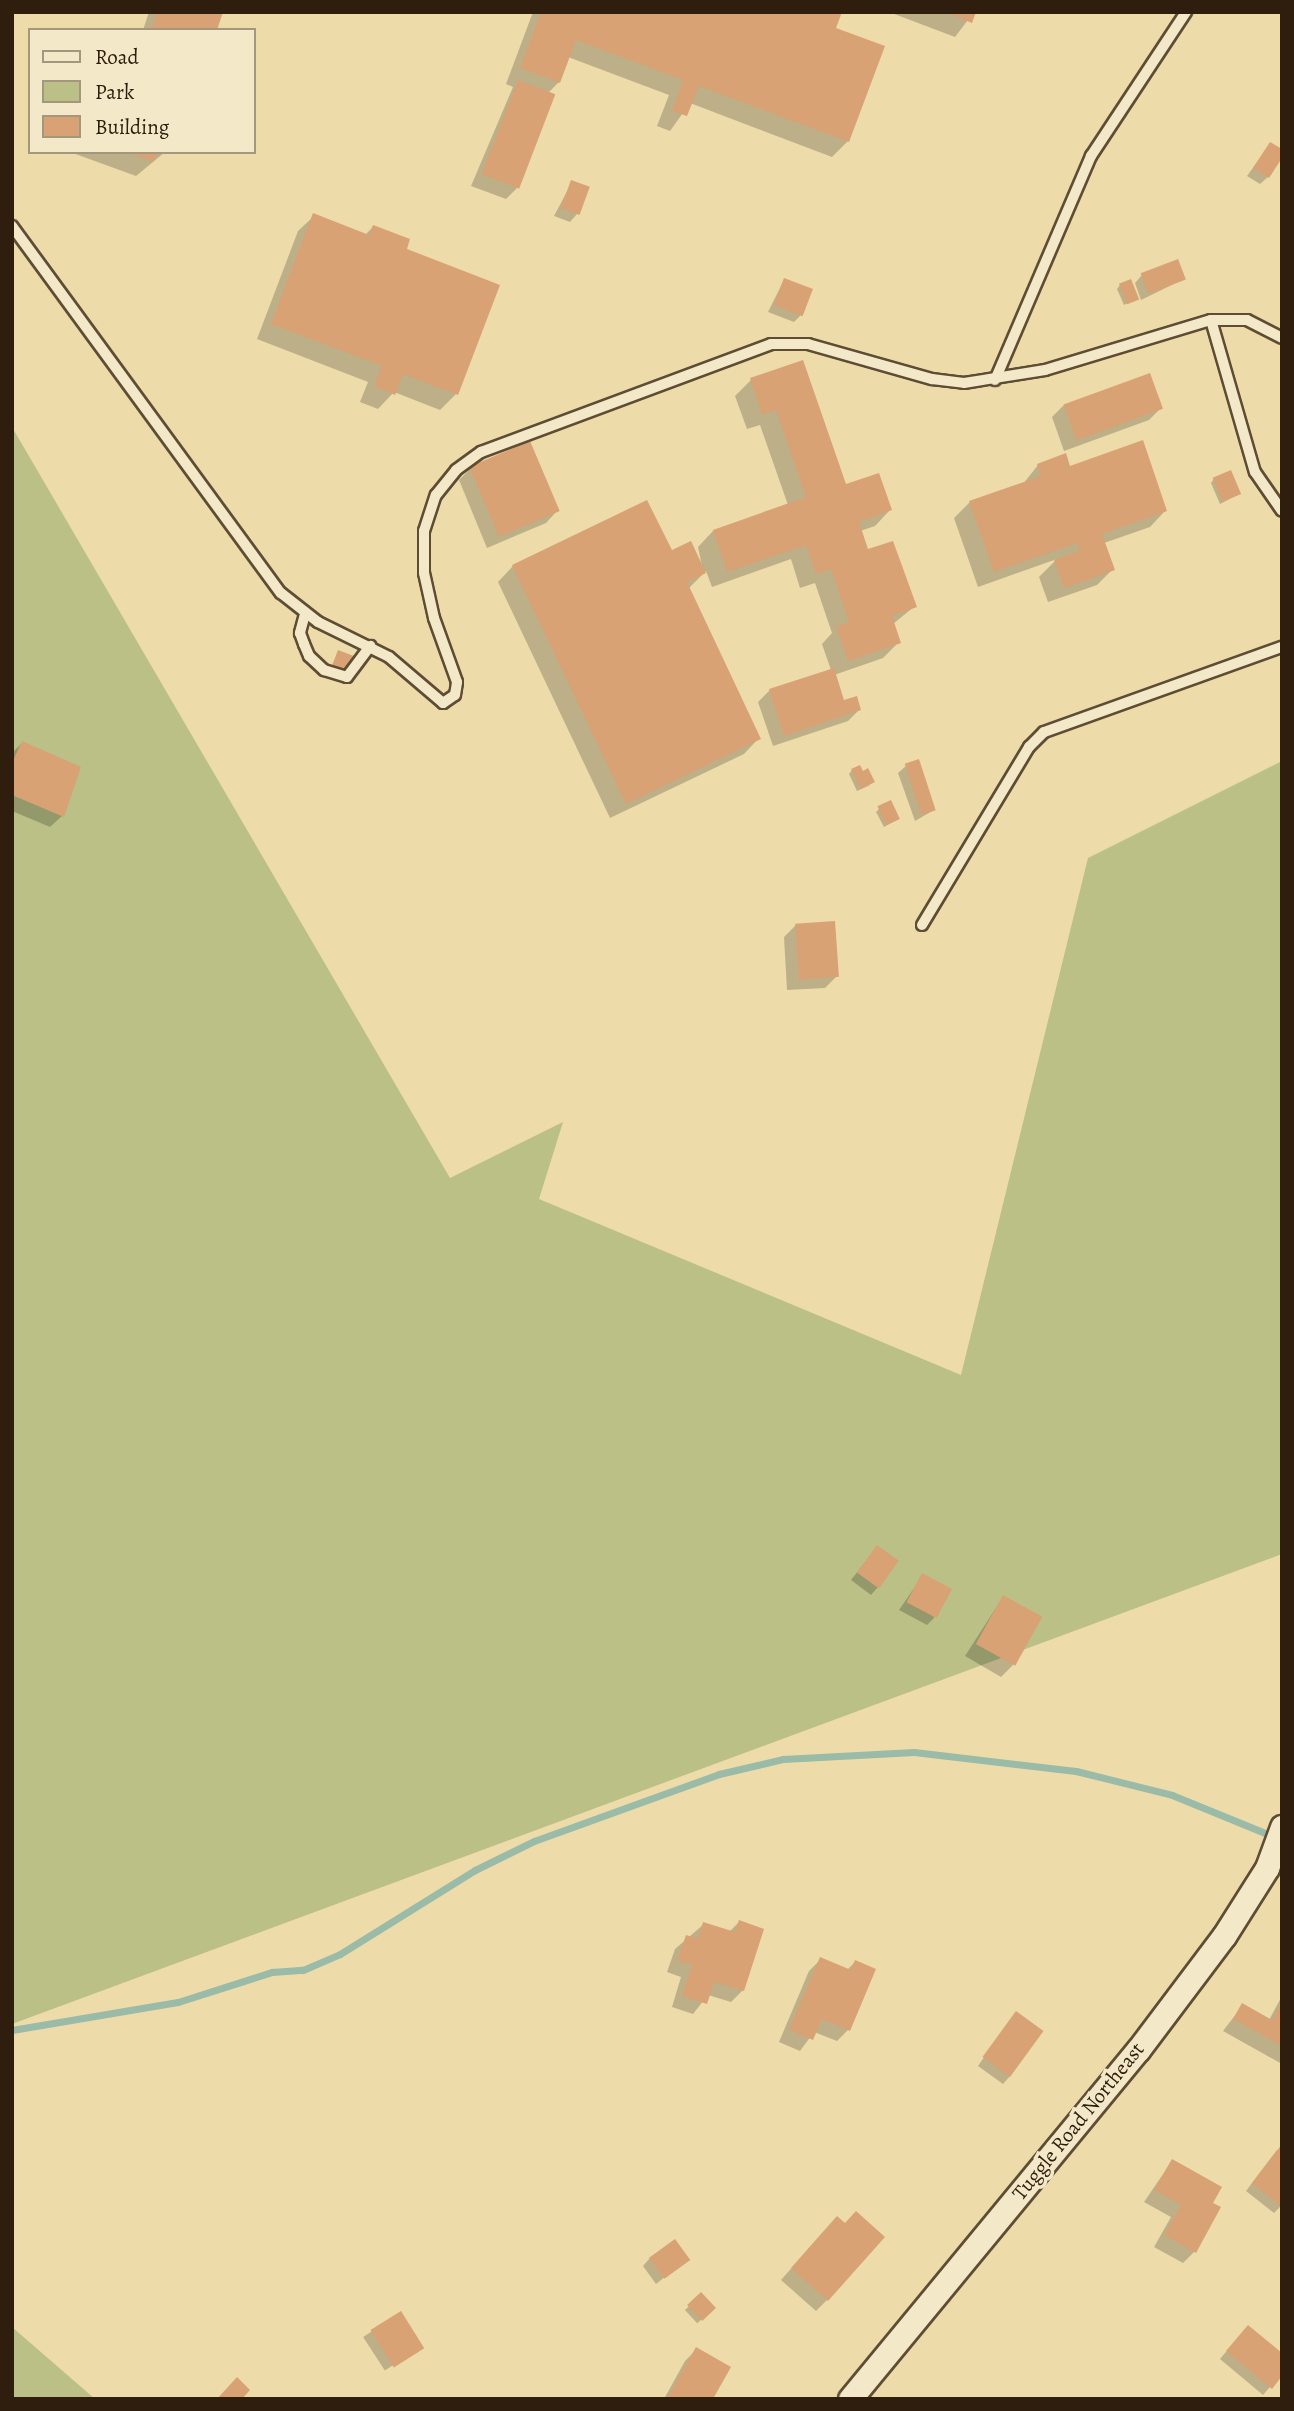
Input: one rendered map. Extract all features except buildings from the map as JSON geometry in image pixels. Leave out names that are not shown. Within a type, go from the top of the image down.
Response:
[{"type":"street","name":"Tuggle Road Northeast","points":[[850,2399],[1138,2050],[1224,1936],[1267,1868],[1282,1827]]},
{"type":"lane","points":[[995,380],[1091,156],[1186,12]]},
{"type":"lane","points":[[12,226],[281,593],[305,614],[394,661],[433,699],[447,703],[455,695],[456,674],[436,625],[425,573],[424,531],[436,495],[456,470],[481,453],[771,344],[808,344],[843,351],[932,379],[964,383],[1045,370],[1211,320],[1247,320],[1282,338]]},
{"type":"lane","points":[[1211,320],[1255,472],[1282,511]]},
{"type":"lane","points":[[305,614],[300,633],[309,656],[324,670],[347,677],[370,646]]},
{"type":"lane","points":[[922,925],[1029,747],[1044,732],[1282,647]]},
{"type":"green space","points":[[12,427],[450,1178],[563,1122],[539,1199],[961,1375],[1088,858],[1282,761],[1282,1554],[12,2024]]},
{"type":"green space","points":[[12,2327],[95,2399],[12,2399]]},
{"type":"waterway","points":[[12,2030],[178,2002],[272,1972],[303,1970],[340,1954],[475,1870],[534,1841],[719,1774],[783,1759],[914,1752],[1076,1771],[1172,1795],[1275,1837]]}]
